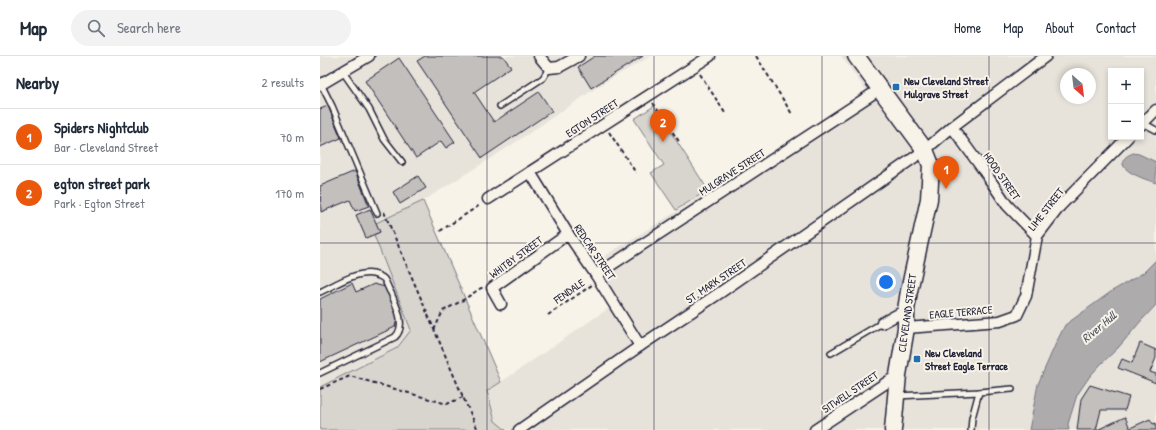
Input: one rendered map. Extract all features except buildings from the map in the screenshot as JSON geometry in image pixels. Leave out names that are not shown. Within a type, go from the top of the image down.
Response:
[{"type":"main road","name":"CLEVELAND STREET","points":[[856,56],[925,150],[931,165],[929,199],[908,291],[906,328],[898,375],[893,430]]},
{"type":"street","points":[[321,84],[369,56]]},
{"type":"street","points":[[539,56],[549,68],[559,67],[579,56]]},
{"type":"street","name":"EGTON STREET","points":[[488,200],[710,56]]},
{"type":"street","name":"ST. MARK STREET","points":[[519,430],[640,346],[722,292],[925,150],[952,127],[1046,56]]},
{"type":"street","name":"MULGRAVE STREET","points":[[598,277],[880,90]]},
{"type":"street","points":[[1144,122],[1156,110]]},
{"type":"street","name":"HOOD STREET","points":[[952,127],[1007,205],[1037,236]]},
{"type":"street","name":"LIME STREET","points":[[1016,315],[1026,296],[1037,236],[1060,206],[1125,140]]},
{"type":"street","name":"REDCAR STREET","points":[[530,172],[568,234],[598,277],[640,346]]},
{"type":"street","name":"WHITBY STREET","points":[[501,304],[492,288],[568,234]]},
{"type":"street","points":[[882,323],[906,310]]},
{"type":"street","name":"EAGLE TERRACE","points":[[906,328],[1000,321],[1016,315]]},
{"type":"street","name":"SITWELL STREET","points":[[815,430],[898,375]]},
{"type":"lane","points":[[500,106],[543,78],[549,68]]},
{"type":"lane","points":[[343,72],[369,109],[384,139],[402,162]]},
{"type":"lane","points":[[321,84],[332,106],[377,213]]},
{"type":"lane","points":[[1144,125],[1156,130]]},
{"type":"lane","points":[[320,292],[354,276],[368,274],[379,276],[385,281],[398,310],[400,324],[398,334],[395,337],[320,373]]},
{"type":"lane","points":[[832,353],[882,323]]},
{"type":"lane","points":[[896,396],[1012,389]]},
{"type":"lane","points":[[971,430],[972,418],[979,392]]},
{"type":"path","points":[[756,56],[792,114]]},
{"type":"path","points":[[696,66],[725,113]]},
{"type":"path","points":[[648,95],[680,143]]},
{"type":"path","points":[[604,125],[636,173]]},
{"type":"path","points":[[440,231],[488,200]]},
{"type":"path","points":[[381,205],[478,430]]},
{"type":"path","name":"FENDALE","points":[[548,315],[598,277]]},
{"type":"path","points":[[434,330],[443,311],[481,288],[492,288]]},
{"type":"path","points":[[320,389],[350,376],[447,404],[463,397]]},
{"type":"shaded area","points":[[320,56],[651,56],[605,82],[510,146],[423,201],[501,382],[609,308],[585,268],[868,93],[841,56],[1156,56],[1156,260],[1143,273],[1112,291],[1065,325],[1038,384],[1029,430],[320,430]]},
{"type":"shaded area","points":[[654,106],[708,190],[676,210],[651,173],[664,165],[634,119]]},
{"type":"shaded area","points":[[423,201],[501,382],[487,391],[495,421],[506,430],[320,430],[320,387],[397,348],[411,330],[374,235],[380,232],[376,223]]},
{"type":"shaded area","points":[[1156,305],[1156,430],[1069,430],[1068,424],[1077,395],[1090,376]]},
{"type":"water","points":[[1133,153],[1139,154],[1156,162],[1156,183],[1141,178],[1126,169],[1123,165],[1123,161],[1126,157]]},
{"type":"water","name":"River Hull","points":[[1156,260],[1156,305],[1118,348],[1090,376],[1077,395],[1068,424],[1069,430],[1029,430],[1038,384],[1065,325],[1112,291],[1143,273]]},
{"type":"place","name":"New Cleveland Street Mulgrave Street","points":[[896,87]]},
{"type":"place","name":"egton street park","points":[[663,142]]},
{"type":"place","name":"Spiders Nightclub","points":[[946,189]]},
{"type":"place","name":"New Cleveland Street Eagle Terrace","points":[[917,359]]}]
